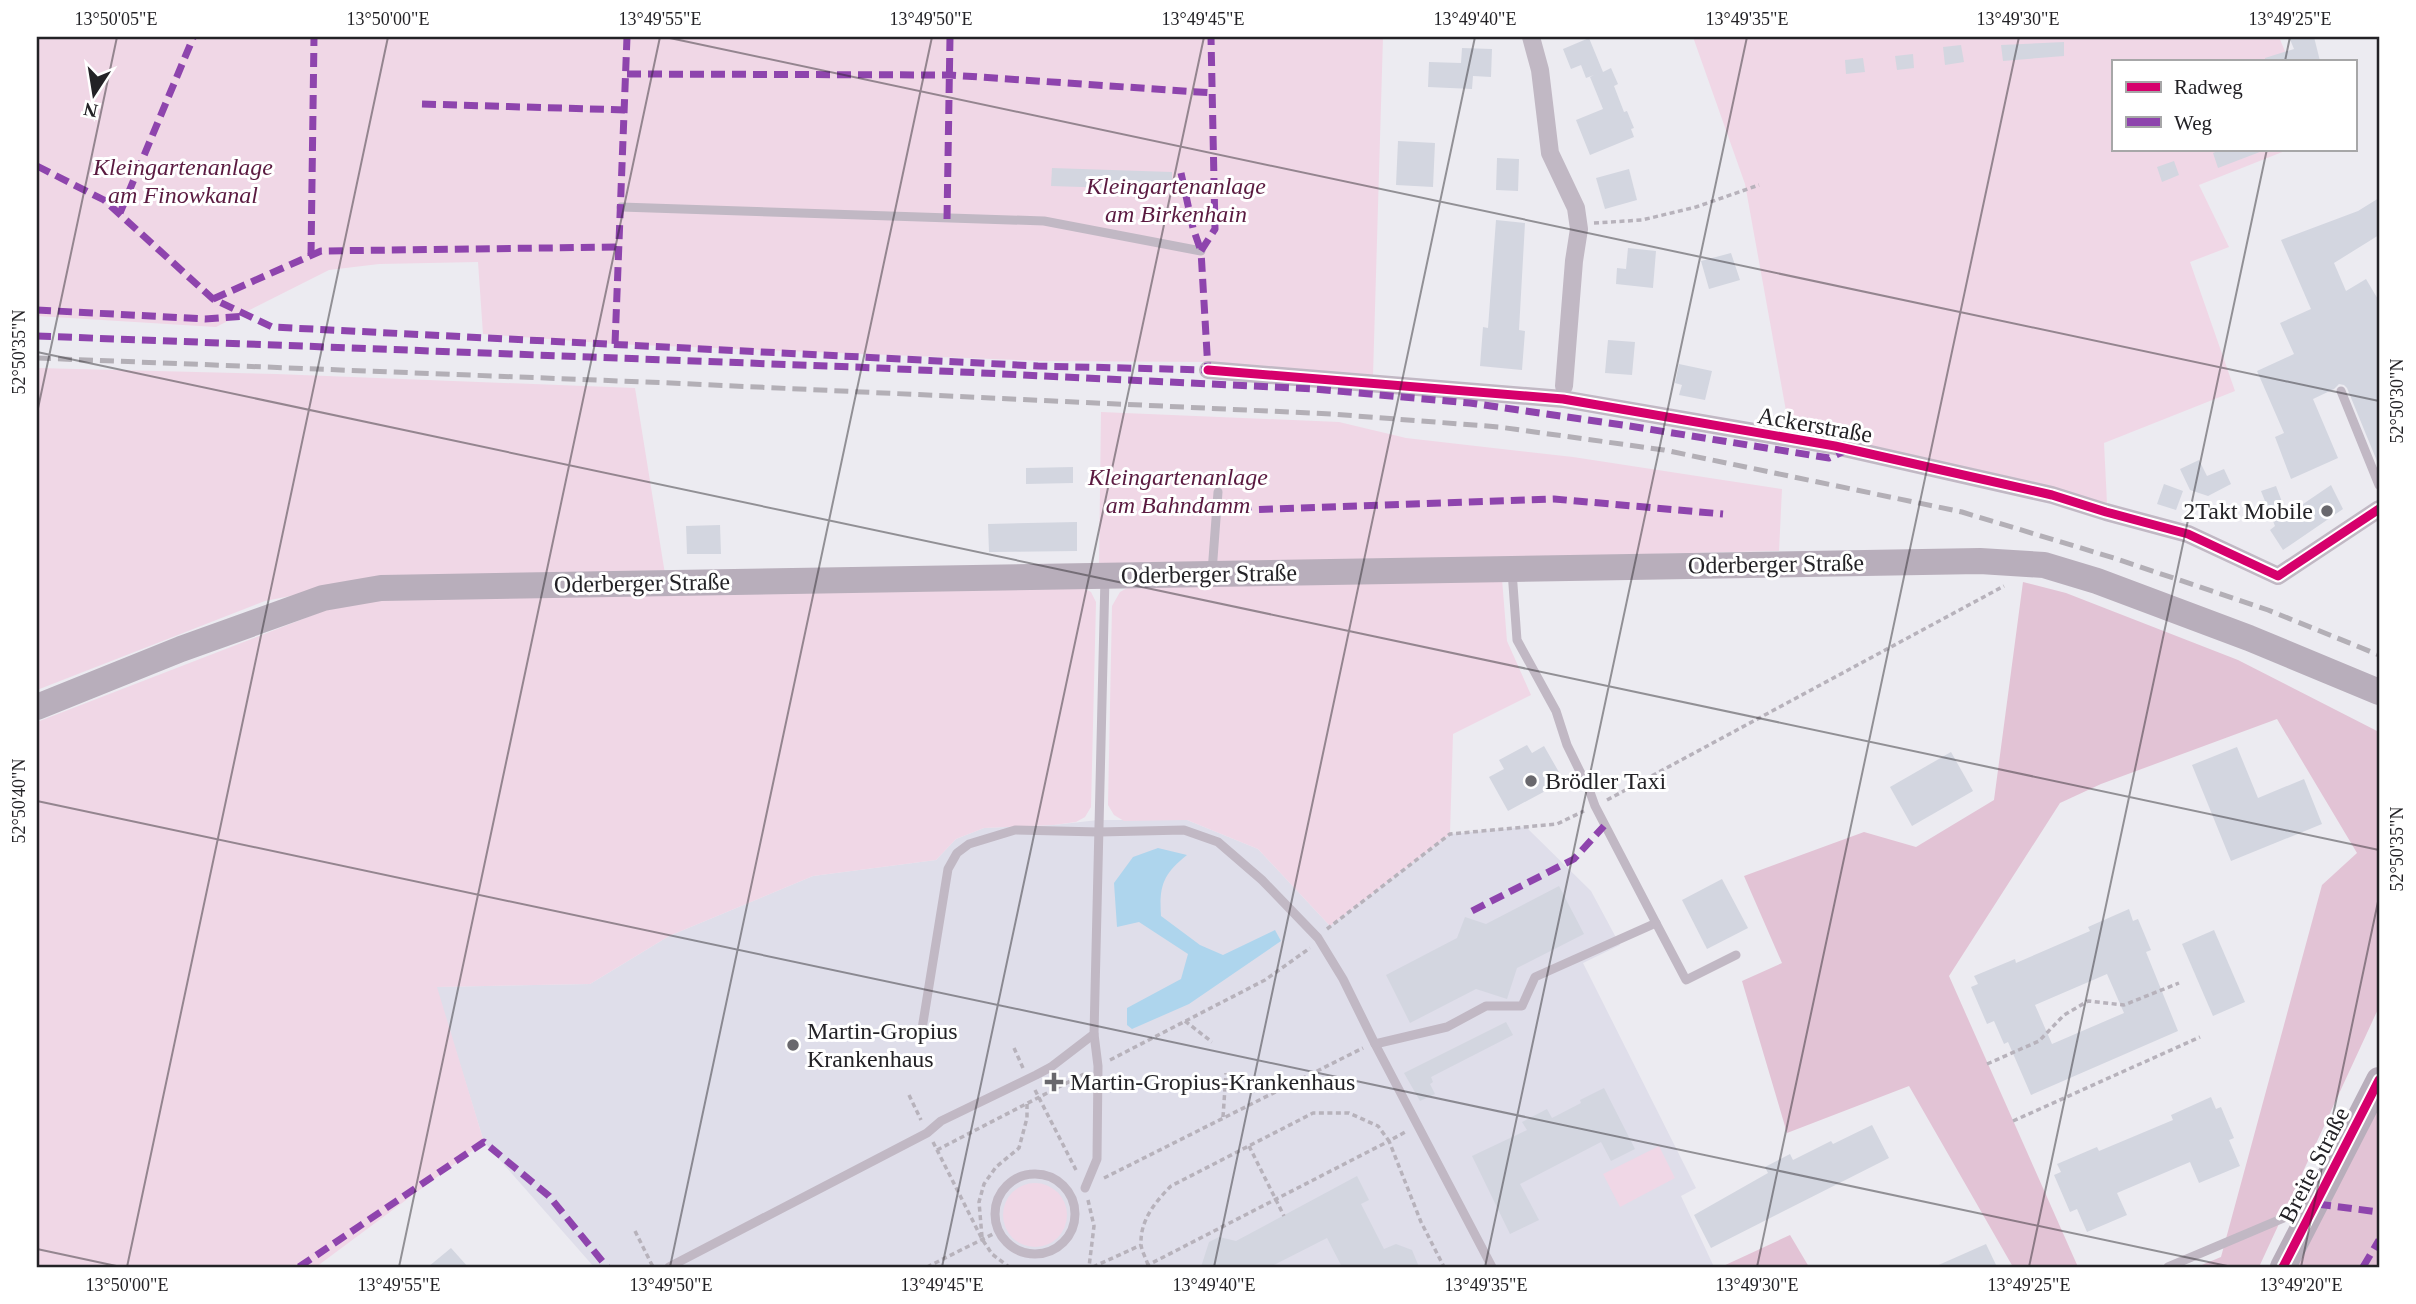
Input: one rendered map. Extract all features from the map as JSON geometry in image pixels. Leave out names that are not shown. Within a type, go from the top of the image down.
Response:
[{"type":"main road","name":"Oderberger Straße","points":[[37,707],[181,649],[323,598],[381,588],[1980,561],[2044,565],[2154,601],[2379,692]]},
{"type":"main road","name":"Breite Straße","points":[[2283,1267],[2379,1080]]},
{"type":"street","points":[[1531,37],[1540,70],[1550,153],[1576,208],[1578,224],[1564,386]]},
{"type":"street","name":"Ackerstraße","points":[[1208,370],[1563,398],[1835,446],[2052,495],[2188,534],[2278,576],[2379,509]]},
{"type":"lane","points":[[621,208],[1044,221],[1201,251]]},
{"type":"lane","points":[[2341,391],[2379,485]]},
{"type":"lane","points":[[1212,574],[1218,492]]},
{"type":"lane","points":[[1512,569],[1517,640],[1556,711],[1567,745],[1595,806],[1686,981],[1736,955]]},
{"type":"lane","points":[[1085,1188],[1097,1159],[1098,1066],[1094,1034],[1105,576]]},
{"type":"lane","points":[[922,1030],[948,869],[957,853],[969,844],[1015,830],[1184,830],[1219,842],[1262,880],[1318,938],[1343,979],[1492,1267]]},
{"type":"lane","points":[[1375,1044],[1447,1027],[1486,1006],[1522,1006],[1535,977],[1656,923]]},
{"type":"lane","points":[[669,1267],[927,1133],[941,1121],[1051,1067],[1094,1034]]},
{"type":"lane","points":[[1036,1175],[1052,1179],[1063,1187],[1072,1201],[1074,1214],[1071,1230],[1061,1244],[1047,1252],[1033,1254],[1017,1250],[1006,1242],[999,1231],[995,1214],[998,1201],[1006,1187],[1020,1178],[1036,1175]]},
{"type":"lane","points":[[2168,1267],[2317,1204]]},
{"type":"path","points":[[1578,224],[1642,220],[1759,185]]},
{"type":"path","points":[[937,1150],[1265,980],[1310,948],[1330,926],[1450,834],[1557,824],[2004,586],[2012,579]]},
{"type":"path","points":[[1987,1064],[2039,1041],[2064,1015],[2088,1001],[2124,1005],[2179,983]]},
{"type":"path","points":[[1185,1021],[1212,1042]]},
{"type":"path","points":[[2013,1121],[2200,1037]]},
{"type":"path","points":[[1085,1188],[1353,1052],[1375,1044]]},
{"type":"path","points":[[1014,1048],[1085,1188],[1094,1226],[1091,1267],[1141,1245]]},
{"type":"path","points":[[1223,1118],[1226,1073]]},
{"type":"path","points":[[909,1095],[982,1239],[992,1254],[1009,1267]]},
{"type":"path","points":[[982,1239],[979,1202],[984,1184],[996,1167],[1019,1147],[1027,1118],[1027,1104]]},
{"type":"path","points":[[1418,1125],[1389,1141],[1149,1266],[1141,1245],[1144,1224],[1156,1201],[1171,1186],[1313,1114],[1349,1113],[1378,1126],[1389,1141],[1421,1222],[1444,1267]]},
{"type":"path","points":[[1249,1146],[1284,1216]]},
{"type":"path","points":[[635,1231],[653,1267]]},
{"type":"path","points":[[927,1267],[999,1231]]},
{"type":"shaded area","points":[[2023,582],[2066,593],[2238,660],[2379,732],[2379,1007],[2259,1267],[2197,1267],[2221,1257],[2322,885],[2357,853],[2277,719],[2101,784],[2060,803],[1949,976],[2078,1267],[2013,1267],[1909,1086],[1787,1133],[1742,981],[1782,963],[1744,876],[1864,832],[1916,847],[1994,800]]},
{"type":"shaded area","name":"Martin-Gropius-Krankenhaus","points":[[1098,820],[1187,820],[1258,849],[1330,926],[1450,834],[1526,827],[1591,891],[1620,945],[1583,963],[1696,1188],[1681,1196],[1714,1267],[594,1267],[484,1142],[436,987],[590,984],[669,936],[813,876],[936,860],[956,839],[984,828]]},
{"type":"shaded area","points":[[2379,1099],[2379,1267],[2295,1267]]},
{"type":"shaded area","points":[[1790,1235],[1809,1267],[1721,1267]]},
{"type":"green space","name":"Kleingartenanlage am Birkenhain","points":[[37,37],[1383,37],[1373,376],[1208,362],[1040,361],[615,344],[483,334],[478,262],[379,264],[329,270],[216,327],[37,316]]},
{"type":"green space","points":[[1693,37],[2279,37],[2289,60],[2112,60],[2112,150],[2287,150],[2199,185],[2229,247],[2190,262],[2235,391],[2104,443],[2107,503],[1790,433],[1745,184]]},
{"type":"green space","points":[[37,368],[635,388],[665,574],[321,590],[265,601],[37,690]]},
{"type":"green space","name":"Kleingartenanlage am Bahndamm","points":[[1101,412],[1339,422],[1406,438],[1573,457],[1782,489],[1779,551],[1099,567]]},
{"type":"green space","points":[[1502,579],[1507,641],[1531,695],[1453,734],[1450,834],[1330,926],[1258,849],[1187,820],[1124,821],[1114,815],[1108,805],[1112,606],[1120,592],[1131,586]]},
{"type":"green space","points":[[1072,582],[1091,592],[1096,602],[1091,807],[1085,817],[1076,822],[1054,825],[984,828],[956,839],[936,860],[813,876],[669,936],[590,984],[437,987],[484,1142],[316,1267],[37,1267],[37,722],[326,610],[391,598]]},
{"type":"green space","points":[[1659,1146],[1675,1178],[1620,1207],[1603,1174]]},
{"type":"green space","points":[[1029,1183],[1041,1183],[1058,1192],[1065,1203],[1065,1227],[1058,1238],[1041,1247],[1029,1247],[1017,1242],[1008,1233],[1003,1221],[1003,1209],[1008,1197],[1017,1188]]},
{"type":"water","points":[[1158,848],[1187,855],[1164,881],[1161,916],[1200,945],[1223,955],[1275,930],[1281,941],[1189,1004],[1132,1029],[1127,1025],[1127,1008],[1181,979],[1188,954],[1139,922],[1117,927],[1114,883],[1133,857]]},
{"type":"building","points":[[2289,37],[2314,37],[2320,60],[2265,60],[2265,58],[2294,49]]},
{"type":"building","points":[[1589,38],[1603,72],[1611,68],[1618,84],[1614,86],[1624,112],[1627,111],[1634,128],[1631,129],[1634,137],[1590,155],[1576,120],[1603,109],[1590,77],[1594,75],[1586,78],[1581,65],[1571,69],[1563,49]]},
{"type":"building","points":[[2064,42],[2064,56],[2003,61],[2001,45]]},
{"type":"building","points":[[1961,45],[1964,62],[1945,65],[1943,47]]},
{"type":"building","points":[[1462,48],[1492,49],[1491,77],[1473,76],[1472,89],[1428,87],[1429,62],[1461,63]]},
{"type":"building","points":[[1913,54],[1914,68],[1897,70],[1895,56]]},
{"type":"building","points":[[1863,58],[1865,72],[1846,74],[1845,60]]},
{"type":"building","points":[[1398,141],[1435,143],[1433,187],[1396,185]]},
{"type":"building","points":[[2220,150],[2265,150],[2218,168],[2213,153]]},
{"type":"building","points":[[1497,158],[1519,159],[1518,191],[1496,190]]},
{"type":"building","points":[[2174,161],[2179,175],[2162,182],[2157,167]]},
{"type":"building","points":[[1052,168],[1172,172],[1172,190],[1051,186]]},
{"type":"building","points":[[1629,169],[1637,200],[1605,209],[1596,178]]},
{"type":"building","points":[[2379,198],[2379,235],[2334,263],[2346,291],[2366,279],[2379,301],[2379,466],[2347,388],[2339,384],[2313,399],[2338,458],[2291,479],[2275,437],[2284,433],[2257,371],[2294,354],[2280,323],[2311,309],[2281,240],[2358,211]]},
{"type":"building","points":[[1496,220],[1525,223],[1519,330],[1525,331],[1522,370],[1480,366],[1483,327],[1488,328]]},
{"type":"building","points":[[1628,248],[1656,251],[1653,288],[1616,284],[1617,268],[1626,269]]},
{"type":"building","points":[[1731,253],[1740,280],[1709,289],[1701,261]]},
{"type":"building","points":[[1608,340],[1635,342],[1632,375],[1605,373]]},
{"type":"building","points":[[1679,364],[1712,371],[1705,400],[1679,395],[1682,385],[1675,383]]},
{"type":"building","points":[[2199,460],[2207,476],[2224,469],[2231,484],[2208,496],[2190,490],[2180,469]]},
{"type":"building","points":[[1073,467],[1073,483],[1026,484],[1026,468]]},
{"type":"building","points":[[2164,484],[2183,491],[2176,510],[2157,504]]},
{"type":"building","points":[[2331,485],[2343,509],[2283,550],[2270,530],[2275,526],[2261,491],[2276,486],[2287,515]]},
{"type":"building","points":[[1077,522],[1077,551],[989,552],[988,524]]},
{"type":"building","points":[[720,525],[721,554],[687,554],[686,526]]},
{"type":"building","points":[[1527,745],[1532,753],[1544,746],[1564,781],[1508,811],[1489,777],[1504,769],[1499,760]]},
{"type":"building","points":[[2237,747],[2258,798],[2304,779],[2322,824],[2231,861],[2192,765]]},
{"type":"building","points":[[1951,752],[1973,791],[1912,826],[1890,787]]},
{"type":"building","points":[[1722,879],[1748,928],[1707,949],[1682,900]]},
{"type":"building","points":[[1559,886],[1584,934],[1517,968],[1507,999],[1476,989],[1410,1023],[1386,975],[1457,938],[1465,917],[1486,924]]},
{"type":"building","points":[[2129,909],[2133,921],[2138,919],[2151,950],[2146,952],[2178,1031],[2031,1095],[2008,1042],[2004,1044],[1994,1021],[1987,1024],[1971,987],[1978,984],[1974,976],[2015,959],[2016,963],[2090,931],[2088,927]],"holes":[[[2107,974],[2124,1013],[2052,1044],[2035,1005]]]},
{"type":"building","points":[[2214,930],[2245,1002],[2213,1016],[2182,944]]},
{"type":"building","points":[[1506,1022],[1513,1035],[1431,1077],[1433,1082],[1430,1084],[1435,1094],[1420,1101],[1404,1073]]},
{"type":"building","points":[[1604,1088],[1635,1149],[1611,1161],[1601,1142],[1520,1184],[1539,1220],[1510,1234],[1472,1156],[1527,1130],[1522,1122],[1547,1109],[1552,1118]]},
{"type":"building","points":[[2211,1097],[2216,1109],[2221,1107],[2234,1138],[2229,1140],[2240,1166],[2199,1183],[2190,1162],[2117,1193],[2127,1215],[2087,1232],[2077,1209],[2070,1212],[2054,1175],[2061,1172],[2057,1164],[2097,1147],[2099,1151],[2173,1120],[2171,1115]]},
{"type":"building","points":[[1872,1125],[1889,1158],[1711,1248],[1694,1215],[1768,1173],[1765,1167],[1790,1154],[1793,1160]]},
{"type":"building","points":[[1357,1176],[1369,1200],[1361,1204],[1384,1249],[1396,1244],[1412,1250],[1419,1267],[1342,1267],[1327,1238],[1270,1267],[1201,1267],[1209,1242],[1219,1237],[1236,1241]]},
{"type":"building","points":[[1986,1244],[1997,1267],[1934,1267]]},
{"type":"building","points":[[451,1248],[468,1267],[428,1267]]},
{"type":"railway","points":[[37,358],[671,383],[1331,414],[1499,427],[1664,450],[1962,512],[2114,558],[2268,610],[2379,655]]},
{"type":"marked path","points":[[311,256],[314,37]]},
{"type":"marked path","points":[[615,344],[627,37]]},
{"type":"marked path","points":[[947,219],[950,37]]},
{"type":"marked path","points":[[37,166],[104,200],[213,299],[272,327],[1038,366],[1208,370],[1201,251],[1215,229],[1211,37]]},
{"type":"marked path","points":[[120,213],[193,38]]},
{"type":"marked path","points":[[627,74],[950,75],[1213,93]]},
{"type":"marked path","points":[[422,104],[626,110]]},
{"type":"marked path","points":[[1181,173],[1201,251]]},
{"type":"marked path","points":[[213,299],[321,251],[619,247]]},
{"type":"marked path","points":[[37,310],[205,319],[246,316]]},
{"type":"marked path","points":[[37,336],[879,368],[1314,389],[1470,403],[1829,458],[1849,449]]},
{"type":"marked path","points":[[1217,511],[1554,499],[1723,514]]},
{"type":"marked path","points":[[1472,911],[1574,859],[1604,826]]},
{"type":"marked path","points":[[299,1267],[484,1142],[549,1196],[607,1267]]},
{"type":"marked path","points":[[2317,1204],[2379,1212]]},
{"type":"marked path","points":[[2363,1267],[2379,1240]]},
{"type":"cycle path","points":[[1208,370],[1563,399],[1835,446],[2052,495],[2188,534],[2278,576],[2379,509]]},
{"type":"cycle path","points":[[2283,1267],[2379,1080]]},
{"type":"place","name":"2Takt Mobile","points":[[2327,511]]},
{"type":"place","name":"Brödler Taxi","points":[[1531,781]]},
{"type":"place","name":"Martin-Gropius Krankenhaus","points":[[793,1045]]},
{"type":"place","name":"Martin-Gropius-Krankenhaus","points":[[1054,1082]]},
{"type":"park label","name":"Kleingartenanlage am Finowkanal","points":[[183,181]]}]
